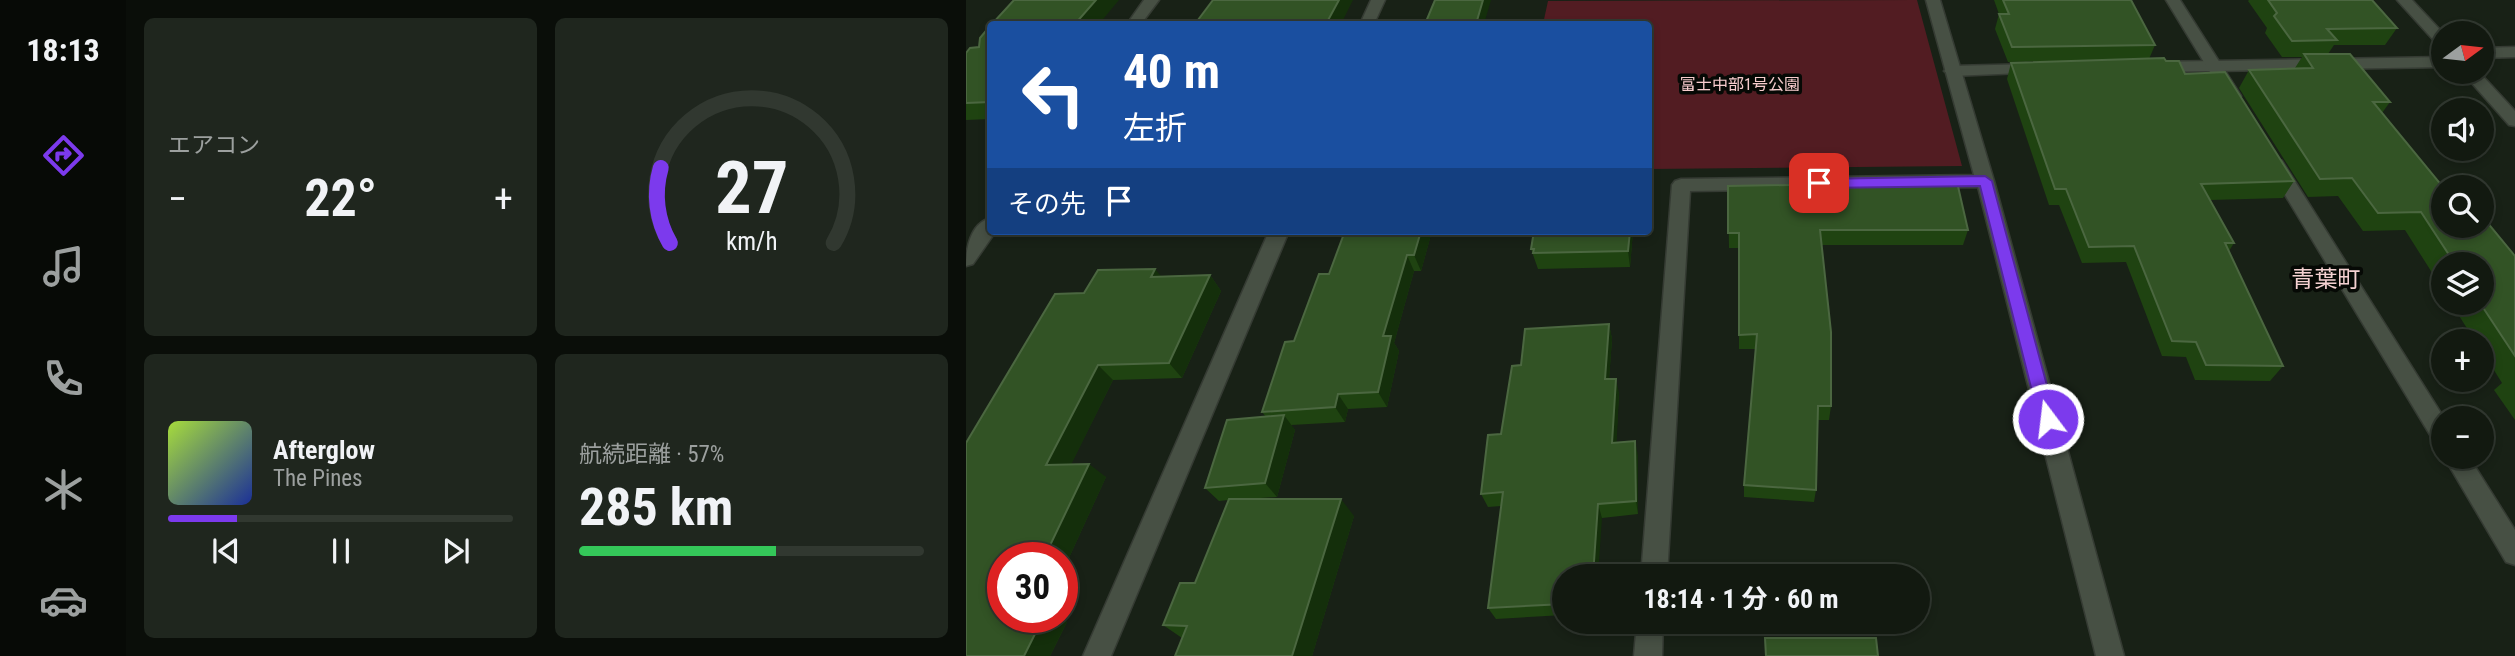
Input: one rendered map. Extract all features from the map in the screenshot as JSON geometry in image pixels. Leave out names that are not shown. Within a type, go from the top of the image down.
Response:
[{"type":"street","points":[[1136,21],[1152,0]]},
{"type":"street","points":[[1368,21],[1378,0]]},
{"type":"street","points":[[1933,0],[1985,181],[2109,656]]},
{"type":"street","points":[[2173,0],[2243,112]]},
{"type":"street","points":[[2404,0],[2431,29]]},
{"type":"street","points":[[2494,53],[2515,52]]},
{"type":"street","points":[[2132,67],[2431,62]]},
{"type":"street","points":[[1952,71],[2049,69]]},
{"type":"street","points":[[2481,84],[2515,121]]},
{"type":"street","points":[[2264,147],[2431,417]]},
{"type":"street","points":[[1655,564],[1681,185],[1985,181]]},
{"type":"street","points":[[966,259],[987,229]]},
{"type":"street","points":[[1097,656],[1277,235]]},
{"type":"street","points":[[2463,469],[2515,553]]},
{"type":"street","points":[[1648,656],[1649,634]]},
{"type":"green space","name":"富士中部1号公園","points":[[1917,0],[1962,166],[1652,169],[1652,21],[1544,21],[1548,1]]},
{"type":"building","points":[[1014,0],[1096,0],[1078,21],[995,21]]},
{"type":"building","points":[[1213,0],[1339,0],[1328,21],[1197,21]]},
{"type":"building","points":[[1435,0],[1483,0],[1477,21],[1426,21]]},
{"type":"building","points":[[2003,0],[2131,0],[2155,45],[2012,47],[1999,14],[2009,14]]},
{"type":"building","points":[[2268,0],[2372,0],[2397,28],[2327,29],[2337,40],[2292,41],[2274,16],[2277,13]]},
{"type":"building","points":[[987,30],[987,102],[966,103],[966,53],[970,48],[979,47],[980,38]]},
{"type":"building","points":[[2304,54],[2350,54],[2390,102],[2373,102],[2433,175],[2431,175],[2431,227],[2421,212],[2378,213],[2352,178],[2320,179],[2249,70],[2313,68]]},
{"type":"building","points":[[2164,58],[2166,61],[2179,61],[2185,74],[2225,72],[2294,181],[2201,184],[2234,243],[2225,243],[2283,366],[2206,365],[2196,342],[2172,341],[2134,246],[2089,247],[2066,189],[2055,189],[2011,63]]},
{"type":"building","points":[[1957,182],[1968,230],[1820,230],[1831,332],[1831,406],[1818,406],[1816,490],[1744,485],[1757,334],[1739,335],[1739,233],[1728,233],[1728,186]]},
{"type":"building","points":[[2494,231],[2515,256],[2515,356],[2488,315],[2494,315],[2494,252],[2447,252],[2438,238],[2494,238]]},
{"type":"building","points":[[1344,235],[1420,235],[1414,255],[1407,255],[1383,336],[1391,336],[1378,392],[1338,394],[1335,407],[1262,412],[1285,342],[1294,341],[1319,274],[1329,274]]},
{"type":"building","points":[[1533,235],[1630,235],[1628,251],[1533,253],[1534,249],[1531,249]]},
{"type":"building","points":[[1155,269],[1151,277],[1210,275],[1169,363],[1098,365],[1046,465],[1089,464],[1052,542],[987,542],[987,633],[1036,633],[1024,656],[966,656],[966,443],[1055,294],[1084,293],[1098,270]]},
{"type":"building","points":[[1609,324],[1605,379],[1616,379],[1612,443],[1635,441],[1636,501],[1598,504],[1594,564],[1552,564],[1552,605],[1488,608],[1503,492],[1481,494],[1488,435],[1501,434],[1512,366],[1521,365],[1525,329]]},
{"type":"building","points":[[1284,415],[1265,483],[1205,488],[1227,420]]},
{"type":"building","points":[[1229,499],[1341,499],[1292,656],[1175,656],[1187,626],[1163,625],[1180,583],[1195,583]]},
{"type":"building","points":[[1765,638],[1876,638],[1878,656],[1766,656]]},
{"type":"district","name":"青葉町","points":[[2326,279]]},
{"type":"route","points":[[1819,183],[1985,181],[2048,419]]}]
